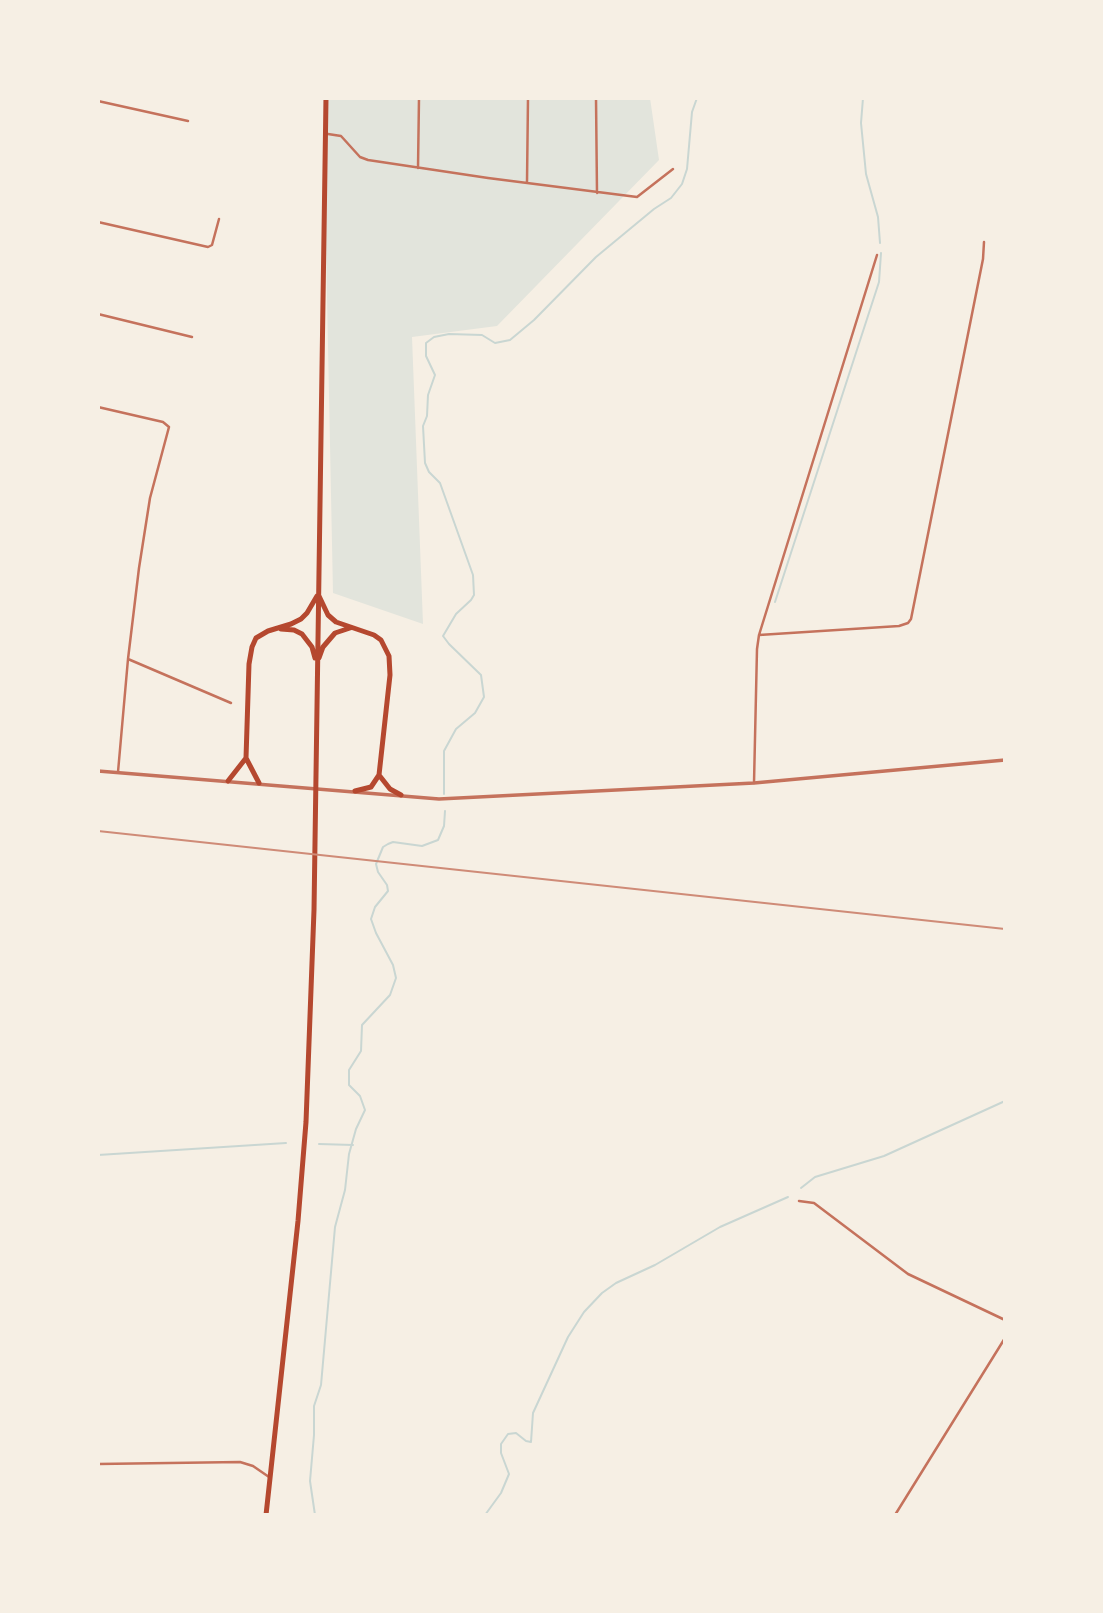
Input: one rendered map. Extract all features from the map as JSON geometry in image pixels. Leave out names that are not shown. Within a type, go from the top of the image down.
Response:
[{"type":"main road","points":[[266,1515],[306,1122],[314,910],[326,98]]},
{"type":"main road","points":[[318,592],[328,615],[337,622],[381,640],[390,663],[380,775],[371,787],[355,791]]},
{"type":"main road","points":[[259,783],[246,758],[250,655],[256,638],[301,619],[314,604],[318,592]]},
{"type":"main road","points":[[317,663],[328,639],[335,633],[353,627]]},
{"type":"main road","points":[[268,631],[294,630],[302,634],[312,647],[317,663]]},
{"type":"main road","points":[[228,781],[246,758]]},
{"type":"main road","points":[[380,775],[390,789],[401,795]]},
{"type":"street","points":[[418,168],[419,98]]},
{"type":"street","points":[[527,183],[528,98]]},
{"type":"street","points":[[596,98],[597,193]]},
{"type":"street","points":[[98,101],[188,121]]},
{"type":"street","points":[[326,134],[341,136],[360,157],[368,160],[597,193],[637,197],[673,169]]},
{"type":"street","points":[[98,222],[208,247],[212,245],[219,219]]},
{"type":"street","points":[[759,635],[899,626],[911,619],[981,272],[984,242]]},
{"type":"street","points":[[754,783],[759,635],[877,255]]},
{"type":"street","points":[[98,314],[192,337]]},
{"type":"street","points":[[98,407],[163,422],[169,427],[150,498],[128,659],[118,772]]},
{"type":"street","points":[[128,659],[231,703]]},
{"type":"street","points":[[98,771],[439,799],[754,783],[1005,760]]},
{"type":"street","points":[[799,1201],[814,1203],[908,1274],[1005,1320]]},
{"type":"street","points":[[895,1515],[1005,1338]]},
{"type":"street","points":[[98,1464],[240,1462],[253,1466],[270,1477]]},
{"type":"shaded area","points":[[323,98],[650,98],[659,160],[497,326],[412,337],[423,624],[333,593]]},
{"type":"waterway","points":[[444,794],[444,751],[456,729],[475,713],[484,697],[481,675],[443,636],[456,614],[474,595],[473,575],[440,483],[429,472],[425,463],[423,426],[427,416],[428,395],[435,375],[426,356],[426,343],[434,337],[449,334],[482,335],[495,343],[510,340],[534,320],[596,257],[671,198],[682,184],[687,169],[692,112],[697,98]]},
{"type":"waterway","points":[[863,98],[861,123],[866,174],[878,217],[880,243]]},
{"type":"waterway","points":[[775,602],[879,282],[881,253]]},
{"type":"waterway","points":[[315,1515],[310,1481],[314,1406],[321,1385],[335,1227],[345,1190],[349,1154],[365,1110],[360,1096],[349,1085],[349,1070],[361,1051],[362,1025],[390,995],[396,978],[393,965],[371,919],[375,907],[388,891],[376,864],[383,847],[393,842],[422,846],[438,840],[444,826],[445,811]]},
{"type":"waterway","points":[[801,1188],[815,1177],[884,1156],[1005,1101]]},
{"type":"waterway","points":[[98,1155],[286,1143]]},
{"type":"waterway","points":[[319,1144],[353,1145]]},
{"type":"waterway","points":[[485,1515],[501,1493],[509,1474],[501,1453],[501,1444],[508,1434],[516,1433],[531,1442],[533,1413],[568,1337],[584,1312],[602,1293],[720,1227],[788,1197]]},
{"type":"railway","points":[[98,831],[1005,929]]}]
